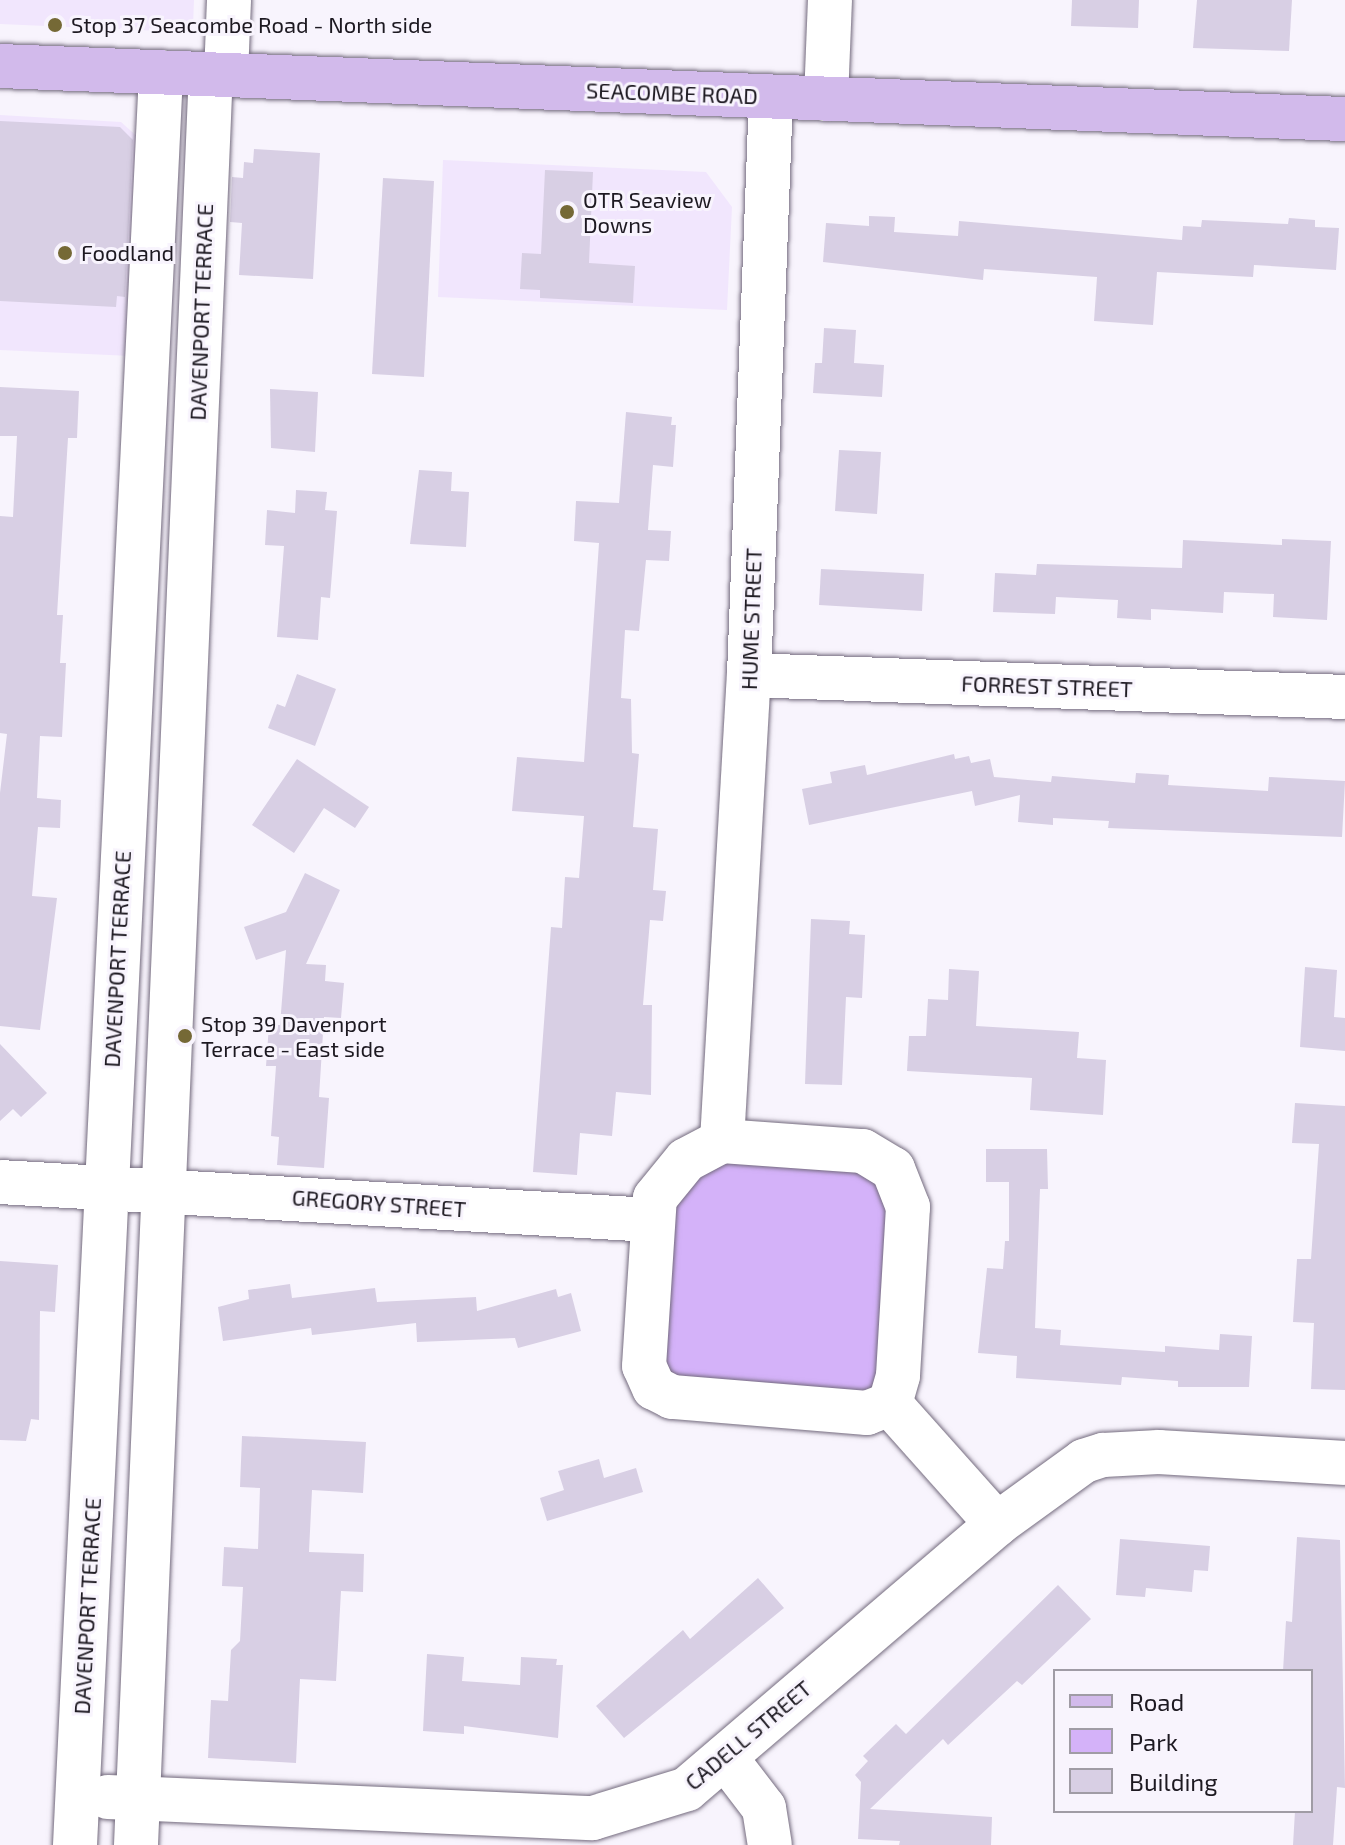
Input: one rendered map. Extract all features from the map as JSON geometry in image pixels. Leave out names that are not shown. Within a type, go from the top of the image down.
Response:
[{"type":"main road","name":"SEACOMBE ROAD","points":[[0,66],[1345,119]]},
{"type":"street","name":"DAVENPORT TERRACE","points":[[136,1845],[218,74],[229,0]]},
{"type":"street","points":[[826,99],[830,0]]},
{"type":"street","name":"DAVENPORT TERRACE","points":[[75,1845],[161,72]]},
{"type":"street","name":"HUME STREET","points":[[722,1141],[749,675],[771,97]]},
{"type":"street","name":"FORREST STREET","points":[[749,675],[1345,697]]},
{"type":"street","points":[[722,1141],[863,1151],[893,1169],[908,1207],[898,1376],[890,1404],[867,1413],[672,1397],[654,1388],[644,1366],[655,1198],[686,1160],[722,1141]]},
{"type":"street","name":"GREGORY STREET","points":[[0,1182],[165,1189],[652,1220]]},
{"type":"street","points":[[890,1404],[997,1524]]},
{"type":"street","name":"CADELL STREET","points":[[77,1795],[593,1818],[687,1789],[997,1524],[1068,1469],[1103,1455],[1159,1452],[1345,1463]]},
{"type":"street","points":[[725,1757],[764,1808],[770,1845]]},
{"type":"shaded area","points":[[0,0],[194,0],[193,26],[184,32],[0,24]]},
{"type":"shaded area","name":"Foodland","points":[[0,115],[121,122],[141,140],[131,356],[0,350]]},
{"type":"shaded area","points":[[443,160],[706,172],[732,207],[727,310],[438,297]]},
{"type":"green space","points":[[727,1158],[856,1167],[879,1182],[890,1209],[882,1379],[873,1393],[688,1386],[669,1374],[661,1353],[669,1201],[679,1181]]},
{"type":"building","points":[[1072,0],[1139,0],[1138,28],[1071,26]]},
{"type":"building","points":[[1197,0],[1292,0],[1289,51],[1193,48]]},
{"type":"building","name":"Foodland","points":[[0,121],[120,127],[133,140],[125,297],[117,296],[116,307],[0,301]]},
{"type":"building","points":[[254,149],[320,153],[313,279],[239,275],[242,223],[230,222],[232,177],[243,178],[244,162],[253,163]]},
{"type":"building","name":"OTR Seaview Downs","points":[[545,170],[593,172],[589,263],[635,266],[633,303],[540,298],[540,290],[520,289],[522,253],[541,254]]},
{"type":"building","points":[[383,178],[434,181],[424,377],[372,374]]},
{"type":"building","points":[[869,216],[895,217],[894,232],[958,236],[959,221],[1182,240],[1183,226],[1201,227],[1202,220],[1288,224],[1289,218],[1315,220],[1315,227],[1339,228],[1336,270],[1254,265],[1253,277],[1157,272],[1153,325],[1094,321],[1097,277],[984,269],[983,280],[823,262],[826,223],[869,226]]},
{"type":"building","points":[[824,328],[856,330],[854,363],[884,365],[882,397],[813,393],[815,363],[822,363]]},
{"type":"building","points":[[0,387],[79,391],[77,438],[68,438],[57,615],[63,615],[60,663],[66,663],[62,737],[40,736],[37,798],[61,800],[60,828],[38,827],[32,896],[57,898],[40,1030],[0,1026],[0,793],[7,734],[0,733],[0,516],[13,517],[17,436],[0,436]]},
{"type":"building","points":[[270,389],[318,392],[315,452],[271,448]]},
{"type":"building","points":[[626,412],[672,417],[671,425],[676,425],[673,467],[653,465],[648,530],[671,531],[669,561],[646,560],[639,631],[625,630],[621,698],[631,699],[632,753],[639,754],[633,827],[658,829],[653,890],[666,891],[663,921],[650,920],[643,1005],[652,1005],[651,1095],[616,1092],[612,1136],[580,1133],[577,1175],[533,1172],[551,927],[562,928],[565,877],[579,878],[584,816],[512,811],[517,757],[584,762],[599,543],[574,541],[576,501],[619,503]]},
{"type":"building","points":[[839,450],[881,452],[877,514],[835,511]]},
{"type":"building","points":[[419,470],[452,472],[451,491],[469,492],[466,547],[410,544]]},
{"type":"building","points":[[296,490],[327,492],[325,510],[337,511],[330,598],[321,597],[318,640],[277,637],[284,546],[265,545],[267,510],[295,513]]},
{"type":"building","points":[[1282,539],[1331,541],[1327,620],[1273,617],[1274,594],[1224,592],[1223,613],[1151,609],[1151,620],[1117,618],[1118,600],[1056,597],[1055,614],[993,612],[995,573],[1036,575],[1037,564],[1182,568],[1183,540],[1282,545]]},
{"type":"building","points":[[821,569],[924,574],[922,611],[819,605]]},
{"type":"building","points":[[297,674],[336,689],[315,746],[268,728],[277,704],[285,707]]},
{"type":"building","points":[[954,754],[955,759],[969,756],[971,763],[990,759],[994,777],[1051,782],[1052,776],[1135,783],[1136,773],[1169,775],[1168,785],[1268,791],[1269,777],[1345,781],[1342,837],[1108,828],[1109,821],[1053,818],[1053,825],[1018,822],[1020,795],[975,806],[972,791],[809,825],[802,789],[832,783],[830,772],[865,765],[867,775]]},
{"type":"building","points":[[297,759],[369,807],[355,828],[324,808],[294,853],[252,825]]},
{"type":"building","points":[[305,873],[340,890],[306,964],[326,965],[325,981],[344,983],[341,1018],[324,1017],[319,1097],[329,1098],[324,1168],[277,1165],[279,1137],[271,1136],[276,1066],[266,1066],[269,1025],[280,1025],[286,950],[256,960],[244,927],[286,912]]},
{"type":"building","points":[[811,919],[850,921],[849,934],[865,935],[862,998],[846,997],[842,1085],[805,1084]]},
{"type":"building","points":[[1305,967],[1337,970],[1334,1017],[1345,1018],[1345,1051],[1300,1047]]},
{"type":"building","points":[[949,969],[979,971],[976,1026],[1079,1032],[1077,1058],[1106,1060],[1103,1115],[1030,1110],[1032,1078],[907,1071],[909,1036],[926,1036],[928,999],[948,1000]]},
{"type":"building","points":[[0,1044],[47,1093],[21,1117],[13,1109],[0,1121]]},
{"type":"building","points":[[1295,1103],[1345,1106],[1345,1390],[1311,1389],[1314,1323],[1293,1322],[1297,1259],[1311,1259],[1319,1144],[1292,1143]]},
{"type":"building","points":[[986,1149],[1047,1149],[1048,1189],[1040,1189],[1035,1328],[1061,1330],[1060,1345],[1165,1352],[1165,1346],[1219,1350],[1220,1334],[1252,1336],[1249,1387],[1178,1387],[1178,1381],[1122,1377],[1121,1385],[1016,1378],[1017,1356],[978,1353],[987,1268],[1003,1269],[1005,1241],[1009,1241],[1009,1182],[986,1182]]},
{"type":"building","points":[[0,1261],[58,1265],[55,1312],[40,1311],[39,1420],[31,1419],[26,1441],[0,1440]]},
{"type":"building","points":[[290,1284],[292,1298],[375,1288],[377,1302],[476,1297],[477,1311],[556,1289],[558,1297],[571,1293],[581,1331],[518,1348],[515,1338],[417,1342],[416,1323],[312,1335],[311,1328],[223,1341],[218,1307],[249,1299],[248,1290]]},
{"type":"building","points":[[242,1436],[366,1442],[363,1493],[312,1490],[309,1552],[364,1554],[363,1592],[341,1591],[336,1681],[300,1679],[296,1763],[208,1758],[211,1700],[228,1701],[231,1650],[240,1641],[243,1587],[222,1586],[224,1547],[258,1549],[260,1488],[240,1487]]},
{"type":"building","points":[[599,1459],[604,1478],[636,1468],[643,1492],[547,1521],[540,1498],[564,1490],[558,1471]]},
{"type":"building","points":[[1297,1537],[1340,1540],[1345,1788],[1337,1787],[1333,1845],[1293,1845],[1295,1813],[1313,1813],[1313,1669],[1283,1669],[1286,1621],[1292,1622]]},
{"type":"building","points":[[1120,1539],[1210,1546],[1208,1571],[1194,1570],[1192,1592],[1146,1588],[1145,1597],[1116,1595]]},
{"type":"building","points":[[758,1578],[784,1608],[624,1738],[596,1706],[683,1630],[690,1639]]},
{"type":"building","points":[[1058,1585],[1091,1619],[1022,1685],[1017,1681],[948,1745],[943,1739],[870,1809],[992,1817],[991,1845],[899,1845],[900,1841],[858,1839],[861,1782],[855,1775],[868,1761],[863,1756],[896,1724],[906,1734]]},
{"type":"building","points":[[427,1654],[464,1657],[462,1681],[520,1685],[521,1657],[557,1659],[556,1665],[563,1665],[558,1738],[464,1726],[464,1734],[423,1731]]},
{"type":"place","name":"Stop 37 Seacombe Road - North side","points":[[55,25]]},
{"type":"place","name":"OTR Seaview Downs","points":[[567,212]]},
{"type":"place","name":"Foodland","points":[[65,253]]},
{"type":"place","name":"Stop 39 Davenport Terrace - East side","points":[[185,1036]]}]
